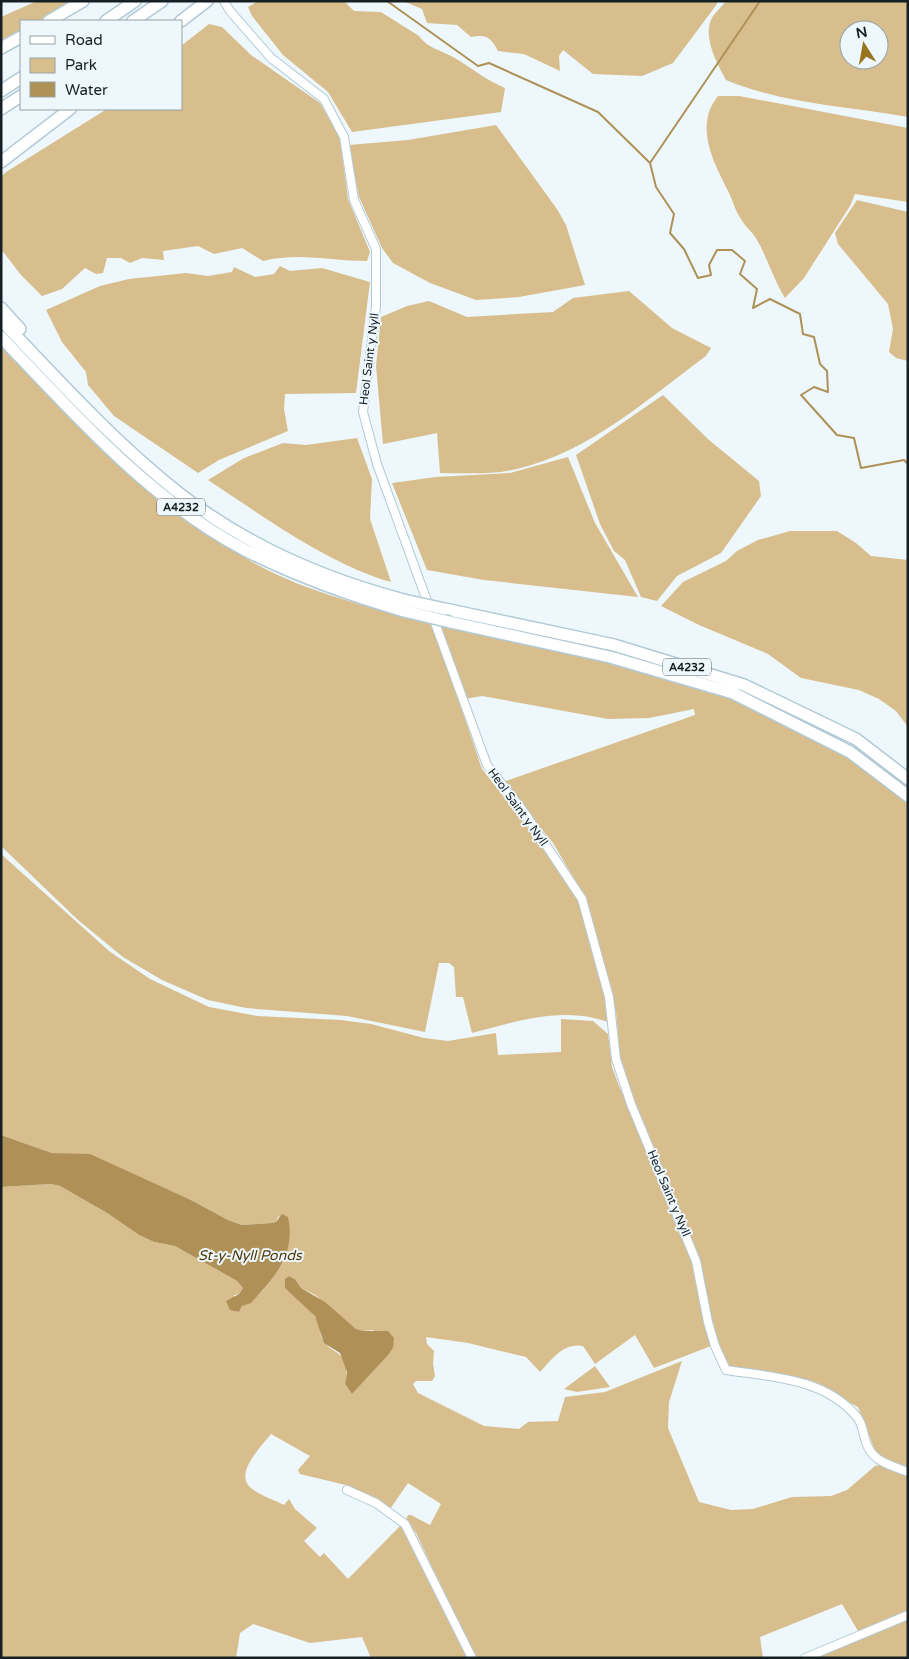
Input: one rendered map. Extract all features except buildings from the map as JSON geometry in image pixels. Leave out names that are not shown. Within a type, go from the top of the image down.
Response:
[{"type":"highway","points":[[50,20],[83,1]]},
{"type":"highway","points":[[107,20],[135,1]]},
{"type":"highway","points":[[134,20],[162,1]]},
{"type":"highway","points":[[182,20],[205,3]]},
{"type":"highway","points":[[1,48],[20,38]]},
{"type":"highway","points":[[1,91],[20,79]]},
{"type":"highway","points":[[1,109],[20,97]]},
{"type":"highway","points":[[1,154],[63,110]]},
{"type":"highway","points":[[1,162],[69,110]]},
{"type":"highway","points":[[1,308],[69,384],[94,416]]},
{"type":"highway","name":"A4232","points":[[1,320],[135,456],[181,494],[232,529],[282,556],[404,606],[445,609],[614,645],[744,685],[856,739],[908,779]]},
{"type":"highway","name":"A4232","points":[[1,337],[112,451],[137,474],[203,524],[244,549],[311,581],[404,606],[450,622],[610,656],[733,693],[850,752],[908,796]]},
{"type":"street","name":"Heol Saint y Nyll","points":[[224,1],[230,11],[271,58],[324,99],[344,137],[354,200],[376,249],[376,308],[363,412],[377,464],[488,764],[524,812],[582,899],[609,997],[616,1059],[631,1104],[696,1261],[708,1322],[716,1348],[726,1370],[800,1381],[842,1403],[859,1419],[867,1448],[872,1456],[908,1472]]},
{"type":"street","points":[[347,1490],[376,1504],[405,1524],[472,1658]]},
{"type":"street","points":[[805,1658],[908,1615]]},
{"type":"green space","points":[[37,1],[73,1],[41,20],[20,20],[20,33],[1,43],[1,17]]},
{"type":"green space","points":[[258,1],[344,1],[354,11],[381,12],[419,36],[430,46],[453,57],[505,88],[501,112],[352,132],[328,92],[283,55],[252,16],[248,7]]},
{"type":"green space","points":[[403,1],[717,1],[717,4],[673,63],[642,76],[593,74],[563,50],[559,56],[560,71],[524,54],[498,51],[493,42],[488,38],[484,36],[471,37],[457,25],[427,23],[422,9]]},
{"type":"green space","points":[[726,1],[908,1],[908,117],[793,99],[748,88],[726,80],[718,66],[709,40],[710,24],[713,16]]},
{"type":"green space","points":[[209,24],[222,27],[251,55],[320,103],[340,138],[348,199],[370,252],[367,261],[289,257],[263,261],[242,248],[214,254],[198,246],[163,251],[164,260],[142,258],[130,263],[121,258],[107,258],[103,273],[96,274],[85,268],[62,289],[42,296],[21,275],[1,249],[1,177],[6,172],[105,110],[182,110],[182,45]]},
{"type":"green space","points":[[718,96],[739,96],[908,128],[908,202],[855,194],[850,206],[804,278],[785,298],[757,240],[737,213],[708,144],[707,119],[711,107]]},
{"type":"green space","points":[[496,125],[557,209],[566,225],[585,285],[519,297],[476,300],[430,283],[393,263],[382,248],[359,197],[349,145],[408,140]]},
{"type":"green space","points":[[857,200],[908,212],[908,361],[896,358],[889,352],[893,329],[888,304],[838,244],[835,233]]},
{"type":"green space","points":[[280,266],[290,271],[322,268],[370,282],[356,393],[285,394],[284,409],[288,431],[219,460],[198,473],[114,416],[88,385],[86,372],[62,342],[46,310],[100,286],[129,279],[186,273],[208,276],[232,272],[234,267],[255,277],[274,274]]},
{"type":"green space","points":[[629,291],[672,328],[711,348],[706,356],[662,390],[594,437],[544,461],[508,471],[479,473],[440,473],[437,433],[383,444],[376,366],[381,317],[407,306],[429,301],[467,317],[553,312],[573,298]]},
{"type":"green space","points":[[1,346],[59,407],[120,464],[184,517],[218,541],[254,563],[295,583],[341,599],[433,624],[482,769],[551,857],[579,900],[606,997],[608,1022],[591,1017],[557,1015],[523,1020],[472,1033],[463,997],[456,997],[454,967],[449,963],[439,963],[425,1032],[347,1016],[246,1008],[208,1000],[162,980],[123,957],[78,920],[1,846]]},
{"type":"green space","points":[[663,395],[709,440],[759,481],[761,496],[721,553],[677,576],[657,601],[641,597],[625,560],[614,551],[600,524],[576,455]]},
{"type":"green space","points":[[357,438],[372,479],[370,519],[391,582],[344,564],[296,538],[208,480],[244,458],[283,443],[306,445]]},
{"type":"green space","points":[[568,457],[595,523],[638,597],[484,580],[427,570],[392,483],[436,477],[510,473]]},
{"type":"green space","points":[[790,531],[837,531],[856,543],[871,556],[908,560],[908,727],[896,711],[879,699],[859,690],[801,678],[768,654],[699,625],[661,606],[683,582],[726,561],[737,551],[758,540]]},
{"type":"green space","points":[[438,625],[559,648],[694,679],[852,755],[908,798],[908,1470],[886,1461],[876,1453],[858,1407],[811,1381],[727,1367],[711,1323],[697,1254],[635,1104],[620,1056],[616,1012],[586,899],[553,843],[503,782],[695,715],[694,709],[649,718],[608,719],[482,696],[465,699]]},
{"type":"green space","points":[[1,854],[109,951],[150,979],[209,1007],[257,1016],[341,1020],[371,1024],[424,1038],[448,1041],[496,1033],[498,1055],[561,1052],[561,1019],[593,1021],[608,1034],[612,1067],[619,1086],[663,1185],[693,1260],[711,1346],[654,1368],[635,1335],[595,1364],[583,1346],[576,1345],[564,1349],[540,1372],[526,1357],[468,1343],[426,1337],[427,1344],[434,1351],[433,1364],[435,1376],[432,1381],[416,1381],[413,1384],[418,1393],[484,1426],[519,1429],[528,1422],[558,1421],[565,1397],[605,1392],[682,1361],[669,1402],[668,1428],[699,1502],[731,1510],[753,1509],[792,1497],[831,1496],[847,1490],[875,1466],[882,1465],[908,1474],[908,1613],[858,1631],[842,1604],[760,1637],[763,1658],[475,1658],[416,1533],[406,1520],[408,1515],[411,1515],[430,1525],[441,1504],[408,1483],[390,1509],[350,1486],[300,1474],[298,1470],[310,1456],[271,1434],[250,1462],[245,1478],[248,1485],[258,1493],[284,1505],[289,1499],[295,1509],[317,1528],[304,1541],[320,1557],[324,1553],[348,1579],[403,1523],[470,1658],[371,1658],[362,1637],[310,1643],[253,1624],[240,1633],[236,1658],[1,1658],[1,1187],[51,1184],[60,1186],[107,1213],[139,1235],[154,1242],[175,1246],[237,1281],[243,1288],[239,1294],[234,1295],[235,1311],[239,1312],[242,1306],[260,1293],[284,1260],[279,1215],[276,1222],[242,1225],[133,1175],[72,1154],[52,1153],[1,1135]],"holes":[[[289,1276],[295,1279],[301,1288],[315,1295],[356,1329],[364,1331],[373,1330],[393,1348],[352,1394],[345,1384],[346,1364],[343,1358],[325,1343],[321,1336],[317,1319],[305,1304],[285,1287]]]},
{"type":"green space","points":[[595,1366],[610,1387],[577,1392],[564,1389]]},
{"type":"green space","points":[[908,1619],[908,1658],[816,1658],[822,1655]]},
{"type":"water","name":"St-y-Nyll Ponds","points":[[1,1135],[52,1153],[90,1154],[242,1225],[276,1222],[282,1214],[288,1217],[290,1231],[289,1243],[282,1264],[251,1303],[242,1306],[239,1312],[230,1310],[226,1301],[239,1294],[243,1288],[237,1281],[175,1246],[154,1242],[139,1235],[107,1213],[60,1186],[51,1184],[1,1187]]},
{"type":"water","name":"St-y-Nyll Ponds","points":[[289,1276],[295,1279],[301,1288],[325,1302],[356,1329],[388,1331],[394,1338],[393,1348],[388,1355],[352,1394],[345,1384],[347,1372],[340,1353],[324,1343],[315,1316],[285,1288],[285,1279]]},
{"type":"waterway","points":[[387,1],[478,66],[489,63],[598,112],[650,163],[656,187],[674,214],[670,233],[684,249],[698,278],[711,275],[709,265],[717,250],[732,250],[745,261],[740,274],[757,289],[753,308],[770,299],[800,314],[803,334],[814,337],[820,364],[827,371],[828,392],[814,387],[801,395],[837,435],[854,438],[861,468],[904,460],[908,464]]},
{"type":"waterway","points":[[650,163],[760,1]]}]
